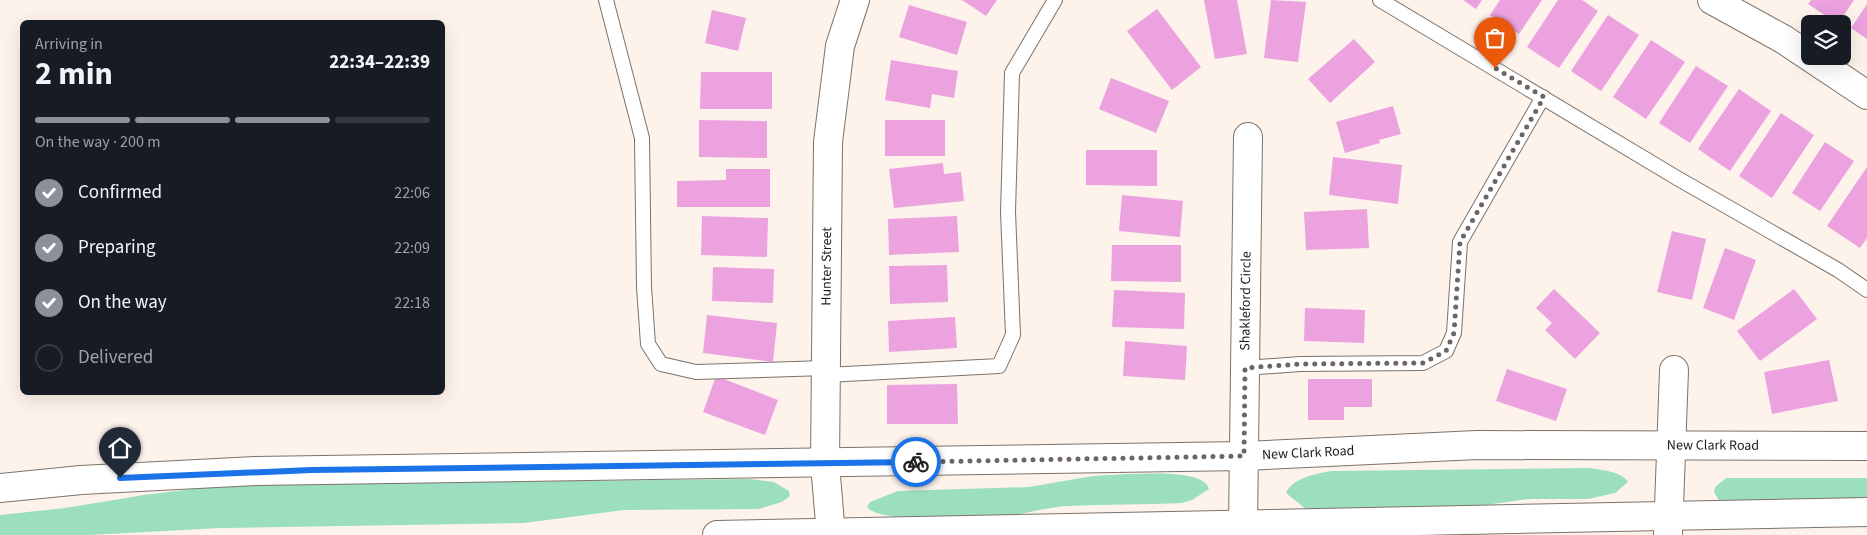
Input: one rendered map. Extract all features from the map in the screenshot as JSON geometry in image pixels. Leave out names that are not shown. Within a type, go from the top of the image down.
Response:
[{"type":"main road","name":"Hunter Street","points":[[831,534],[825,464],[828,142],[840,46],[856,0]]},
{"type":"main road","points":[[1712,0],[1783,40],[1867,96]]},
{"type":"main road","name":"Shakleford Circle","points":[[1243,526],[1248,137]]},
{"type":"main road","points":[[1668,526],[1673,447],[1674,370]]},
{"type":"main road","name":"New Clark Road","points":[[0,488],[81,480],[255,471],[825,464],[1244,456],[1477,445],[1867,446]]},
{"type":"main road","points":[[717,535],[1243,526],[1668,526],[1867,512]]},
{"type":"lane","points":[[606,0],[642,138],[644,287],[648,344],[661,364],[696,372],[826,372],[999,366],[1013,335],[1008,212],[1012,72],[1055,0]]},
{"type":"lane","points":[[1380,0],[1838,270],[1867,290]]},
{"type":"lane","points":[[1245,368],[1300,364],[1423,363],[1446,351],[1454,333],[1460,242],[1544,97]]},
{"type":"green space","points":[[1589,468],[1616,473],[1628,482],[1615,493],[1588,499],[1528,499],[1478,506],[1307,510],[1286,493],[1299,480],[1331,471]]},
{"type":"green space","points":[[1159,473],[1186,475],[1197,478],[1205,483],[1209,489],[1192,500],[1182,503],[1068,506],[1013,515],[975,518],[909,518],[890,516],[875,512],[867,507],[870,502],[898,491],[1029,487],[1093,476]]},
{"type":"green space","points":[[1726,478],[1867,478],[1867,506],[1720,502],[1714,492],[1715,487]]},
{"type":"green space","points":[[749,479],[774,482],[789,491],[790,496],[782,502],[759,509],[624,510],[524,523],[220,528],[90,535],[0,535],[0,515],[65,508],[144,495],[225,485]]},
{"type":"building","points":[[962,0],[997,0],[986,16]]},
{"type":"building","points":[[1204,0],[1237,0],[1247,54],[1215,59]]},
{"type":"building","points":[[1271,0],[1306,2],[1298,62],[1264,58]]},
{"type":"building","points":[[1463,0],[1482,0],[1476,9]]},
{"type":"building","points":[[1500,0],[1542,0],[1519,34],[1490,15]]},
{"type":"building","points":[[1558,0],[1582,0],[1598,11],[1559,68],[1527,47]]},
{"type":"building","points":[[1811,0],[1854,0],[1844,15],[1824,15],[1808,4]]},
{"type":"building","points":[[1867,4],[1867,39],[1851,28]]},
{"type":"building","points":[[909,5],[967,22],[957,55],[899,37]]},
{"type":"building","points":[[1157,9],[1201,67],[1172,90],[1127,31]]},
{"type":"building","points":[[712,10],[746,18],[738,51],[705,43]]},
{"type":"building","points":[[1608,15],[1639,35],[1601,91],[1571,71]]},
{"type":"building","points":[[1354,39],[1375,62],[1330,103],[1308,79]]},
{"type":"building","points":[[1651,40],[1685,62],[1646,119],[1613,97]]},
{"type":"building","points":[[891,60],[958,71],[954,98],[932,94],[930,108],[885,100]]},
{"type":"building","points":[[1696,66],[1728,86],[1690,143],[1659,123]]},
{"type":"building","points":[[701,72],[772,72],[772,109],[700,109]]},
{"type":"building","points":[[1111,78],[1169,101],[1156,133],[1099,109]]},
{"type":"building","points":[[1739,89],[1771,111],[1730,171],[1698,149]]},
{"type":"building","points":[[1393,106],[1401,134],[1379,140],[1380,143],[1345,153],[1336,122]]},
{"type":"building","points":[[1781,113],[1814,135],[1772,198],[1739,176]]},
{"type":"building","points":[[699,120],[767,121],[767,158],[699,157]]},
{"type":"building","points":[[885,120],[945,120],[945,156],[885,156]]},
{"type":"building","points":[[1825,142],[1854,161],[1820,211],[1792,193]]},
{"type":"building","points":[[1086,150],[1157,150],[1157,186],[1086,185]]},
{"type":"building","points":[[1333,157],[1402,165],[1398,204],[1329,195]]},
{"type":"building","points":[[943,163],[944,174],[961,172],[964,201],[894,208],[889,169]]},
{"type":"building","points":[[1867,167],[1867,238],[1860,248],[1827,226]]},
{"type":"building","points":[[726,169],[770,169],[770,207],[677,207],[677,181],[726,180]]},
{"type":"building","points":[[1122,195],[1183,201],[1180,237],[1119,231]]},
{"type":"building","points":[[1367,209],[1369,248],[1306,250],[1304,212]]},
{"type":"building","points":[[702,216],[768,218],[767,257],[701,255]]},
{"type":"building","points":[[957,216],[959,252],[889,255],[888,219]]},
{"type":"building","points":[[1672,231],[1706,239],[1692,300],[1657,292]]},
{"type":"building","points":[[1112,245],[1181,245],[1181,282],[1111,281]]},
{"type":"building","points":[[1725,248],[1756,260],[1734,320],[1703,308]]},
{"type":"building","points":[[947,265],[948,302],[890,304],[889,266]]},
{"type":"building","points":[[713,267],[774,269],[773,303],[712,301]]},
{"type":"building","points":[[1554,289],[1600,333],[1575,359],[1545,330],[1552,323],[1536,308]]},
{"type":"building","points":[[1794,289],[1817,319],[1760,361],[1737,331]]},
{"type":"building","points":[[1114,290],[1185,293],[1184,329],[1112,327]]},
{"type":"building","points":[[1305,308],[1365,310],[1364,343],[1304,341]]},
{"type":"building","points":[[707,315],[777,323],[773,362],[703,353]]},
{"type":"building","points":[[955,317],[957,348],[889,352],[888,321]]},
{"type":"building","points":[[1125,341],[1187,346],[1185,380],[1123,376]]},
{"type":"building","points":[[1829,360],[1838,401],[1772,414],[1764,372]]},
{"type":"building","points":[[1507,369],[1567,389],[1556,421],[1496,401]]},
{"type":"building","points":[[716,376],[778,400],[765,435],[703,412]]},
{"type":"building","points":[[1308,379],[1372,379],[1372,407],[1344,407],[1344,420],[1308,420]]},
{"type":"building","points":[[957,384],[958,424],[887,424],[887,385]]},
{"type":"way so far","points":[[916,462],[1244,456],[1245,368],[1300,364],[1423,363],[1446,351],[1454,333],[1460,242],[1544,97],[1495,68]]},
{"type":"route","points":[[120,478],[255,471],[916,462]]}]
